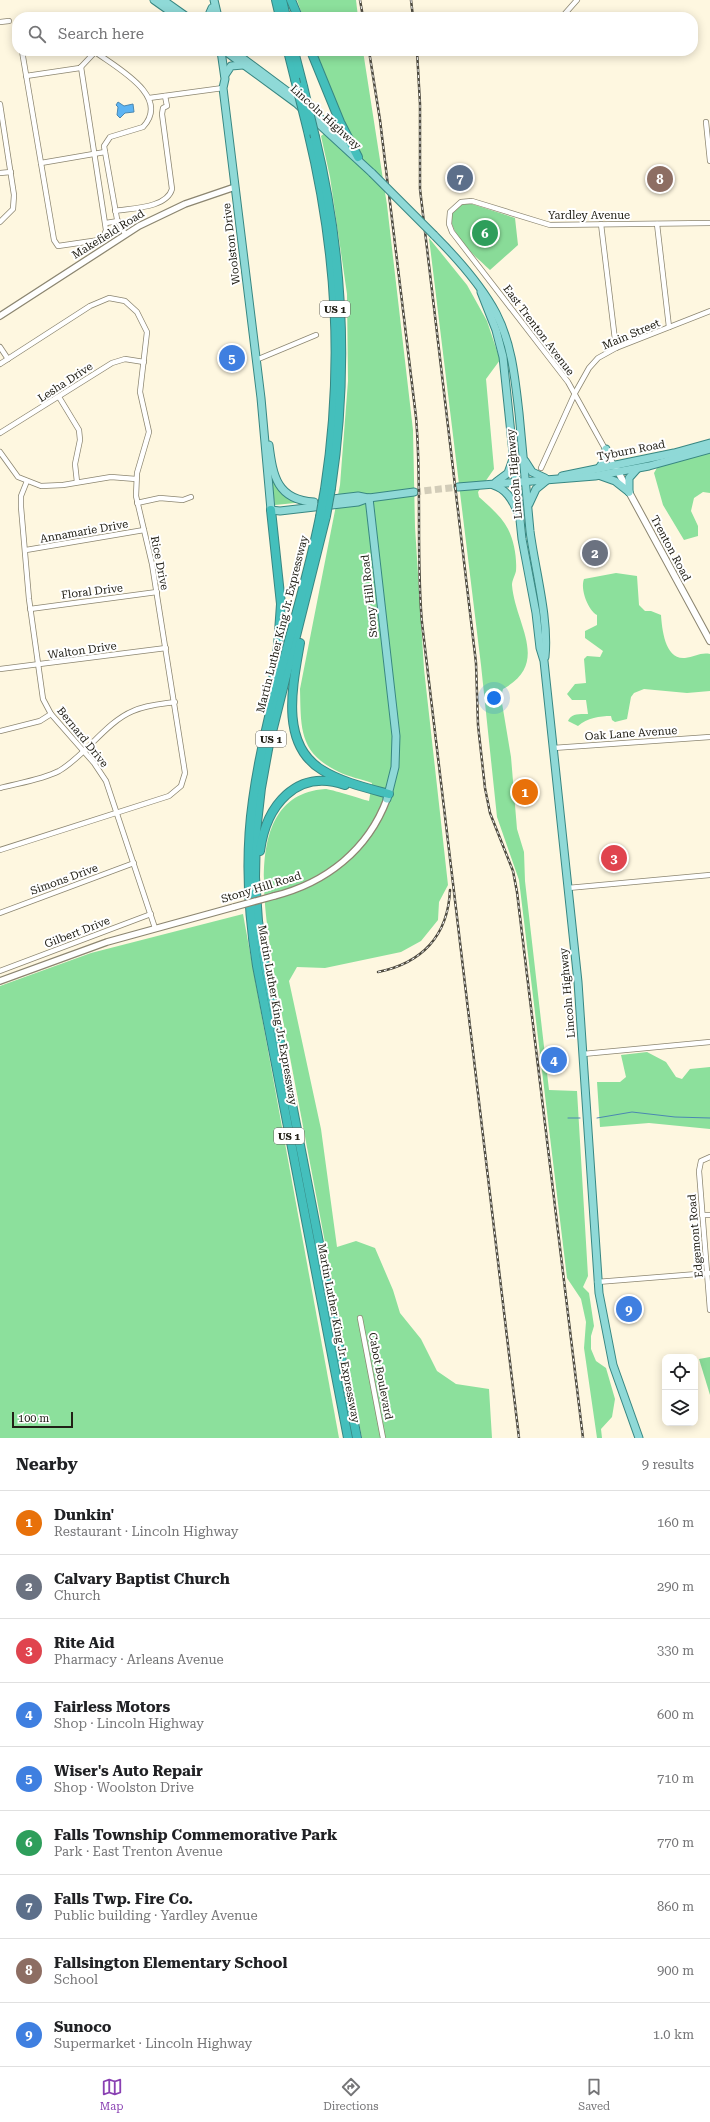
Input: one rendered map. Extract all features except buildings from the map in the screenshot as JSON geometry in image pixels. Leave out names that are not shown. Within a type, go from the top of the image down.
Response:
[{"type":"highway","points":[[276,0],[279,12]]},
{"type":"highway","points":[[282,0],[285,12]]},
{"type":"highway","points":[[291,0],[296,12]]},
{"type":"highway","name":"Martin Luther King Jr. Expressway","points":[[289,56],[308,131],[326,221],[336,310],[335,399],[328,488]]},
{"type":"highway","name":"Martin Luther King Jr. Expressway","points":[[295,56],[315,137],[333,226],[342,316],[341,399],[328,488],[309,590],[263,773],[256,832],[256,891],[265,965],[357,1438]]},
{"type":"highway","points":[[314,56],[341,126],[358,157]]},
{"type":"highway","points":[[260,757],[280,624],[280,587],[271,510]]},
{"type":"highway","name":"Martin Luther King Jr. Expressway","points":[[323,517],[260,757],[252,802],[248,847],[248,892],[252,936],[348,1438]]},
{"type":"highway","points":[[309,590],[292,693],[293,723],[298,741],[310,761],[323,771],[388,796]]},
{"type":"highway","points":[[256,891],[264,829],[275,806],[287,793],[305,784],[327,781],[388,796]]},
{"type":"main road","points":[[154,0],[171,12]]},
{"type":"main road","points":[[163,0],[180,12]]},
{"type":"main road","points":[[210,12],[213,0]]},
{"type":"main road","points":[[213,0],[217,12]]},
{"type":"main road","points":[[212,8],[213,12]]},
{"type":"main road","name":"Woolston Drive","points":[[218,56],[220,80],[223,88]]},
{"type":"main road","name":"Woolston Drive","points":[[222,56],[224,79],[223,88],[256,360],[271,510]]},
{"type":"main road","name":"Lincoln Highway","points":[[231,56],[307,113],[372,173],[462,265],[497,316],[509,348],[515,382],[524,456],[528,511],[546,648],[544,661]]},
{"type":"main road","name":"Lincoln Highway","points":[[240,56],[311,109],[372,173]]},
{"type":"main road","points":[[224,79],[226,71],[231,66],[237,64],[245,66]]},
{"type":"main road","name":"Lincoln Highway","points":[[481,292],[496,330],[503,357],[523,546],[536,612],[540,648],[544,661],[568,888],[583,1054],[597,1282],[602,1316],[613,1365],[639,1438]]},
{"type":"main road","name":"Woolston Drive","points":[[260,398],[272,470],[276,481],[290,495],[303,501],[314,502]]},
{"type":"main road","name":"Tyburn Road","points":[[517,482],[557,478],[674,453],[710,443]]},
{"type":"main road","points":[[599,468],[605,461],[605,447]]},
{"type":"main road","name":"Tyburn Road","points":[[557,478],[574,479],[618,472],[710,449]]},
{"type":"main road","points":[[491,484],[502,479],[508,473],[514,453]]},
{"type":"main road","points":[[524,456],[532,472],[549,479]]},
{"type":"main road","name":"Trenton Road","points":[[614,465],[710,641]]},
{"type":"main road","points":[[629,492],[629,478],[638,468]]},
{"type":"main road","points":[[595,476],[615,481],[629,492]]},
{"type":"main road","points":[[528,511],[533,493],[539,485],[549,479]]},
{"type":"main road","points":[[458,488],[517,482]]},
{"type":"main road","points":[[491,484],[501,488],[508,495],[520,516]]},
{"type":"main road","name":"Woolston Drive","points":[[271,510],[280,511],[358,502],[369,498],[414,492]]},
{"type":"main road","name":"Woolston Drive","points":[[271,510],[280,506],[358,496],[369,498]]},
{"type":"main road","name":"Stony Hill Road","points":[[369,498],[396,740],[395,767],[388,796]]},
{"type":"street","points":[[566,12],[577,0]]},
{"type":"street","points":[[0,22],[8,21]]},
{"type":"street","points":[[23,56],[54,240],[56,245],[61,246],[99,240],[105,235],[106,223],[81,67]]},
{"type":"street","points":[[26,76],[81,67],[90,56]]},
{"type":"street","points":[[101,56],[139,84],[149,98],[151,114],[147,123],[138,130],[110,137],[104,146],[115,211],[118,221],[125,234]]},
{"type":"street","points":[[149,98],[223,88]]},
{"type":"street","points":[[115,211],[161,203],[171,194],[172,189],[162,114],[163,108],[167,106],[165,96]]},
{"type":"street","points":[[0,105],[11,172],[14,205],[9,214],[0,222]]},
{"type":"street","points":[[706,122],[710,162]]},
{"type":"street","points":[[41,163],[105,152]]},
{"type":"street","points":[[0,173],[11,172]]},
{"type":"street","name":"Makefield Road","points":[[0,316],[125,234],[166,212],[235,187]]},
{"type":"street","name":"Yardley Avenue","points":[[451,210],[460,202],[472,201],[541,224],[710,223]]},
{"type":"street","name":"East Trenton Avenue","points":[[451,210],[448,220],[452,232],[539,342],[575,393],[614,465]]},
{"type":"street","points":[[106,223],[118,221]]},
{"type":"street","points":[[601,224],[616,348]]},
{"type":"street","points":[[657,224],[669,327]]},
{"type":"street","name":"Rice Drive","points":[[0,850],[169,796],[181,786],[185,768],[157,592],[137,503],[136,480],[149,432],[140,398],[147,332],[141,317],[129,303],[114,298],[104,299],[90,306],[1,362]]},
{"type":"street","name":"Main Street","points":[[540,468],[575,393],[594,362],[602,355],[616,348],[710,311]]},
{"type":"street","points":[[256,360],[316,335]]},
{"type":"street","points":[[0,347],[8,359]]},
{"type":"street","name":"Lesha Drive","points":[[0,433],[112,363],[125,359],[144,362]]},
{"type":"street","points":[[59,397],[79,430],[80,440],[75,464],[77,482]]},
{"type":"street","points":[[0,452],[15,474],[27,481],[47,487],[111,477],[136,480]]},
{"type":"street","name":"Bernard Drive","points":[[27,481],[21,501],[30,609],[44,699],[51,714],[104,777],[134,862],[155,928]]},
{"type":"street","points":[[137,503],[160,498],[183,500],[191,497]]},
{"type":"street","name":"Annamarie Drive","points":[[26,550],[144,530]]},
{"type":"street","name":"Floral Drive","points":[[30,609],[157,592]]},
{"type":"street","name":"Walton Drive","points":[[0,669],[166,648]]},
{"type":"street","points":[[0,788],[51,774],[64,767],[126,714],[144,707],[175,702]]},
{"type":"street","points":[[0,731],[40,721],[51,714]]},
{"type":"street","name":"Oak Lane Avenue","points":[[553,748],[710,737]]},
{"type":"street","name":"Stony Hill Road","points":[[0,981],[89,948],[155,928],[274,896],[314,882],[343,862],[356,850],[372,829],[388,796]]},
{"type":"street","name":"Simons Drive","points":[[0,913],[134,862]]},
{"type":"street","points":[[568,888],[710,875]]},
{"type":"street","name":"Gilbert Drive","points":[[0,971],[151,914]]},
{"type":"street","points":[[8,967],[12,976]]},
{"type":"street","points":[[583,1054],[710,1042]]},
{"type":"street","name":"Edgemont Road","points":[[710,1157],[701,1161],[699,1170],[702,1215],[709,1273],[710,1310]]},
{"type":"street","points":[[702,1215],[710,1215]]},
{"type":"street","points":[[597,1282],[709,1273]]},
{"type":"street","name":"Cabot Boulevard","points":[[360,1318],[384,1438]]},
{"type":"green space","points":[[297,0],[356,0],[357,12],[301,12]]},
{"type":"green space","points":[[318,56],[364,56],[387,205],[413,430],[415,527],[424,669],[448,885],[439,902],[438,920],[421,941],[401,952],[325,968],[297,967],[289,981],[321,1129],[337,1247],[356,1241],[375,1248],[393,1290],[400,1313],[421,1339],[437,1371],[456,1384],[489,1389],[492,1438],[362,1438],[275,978],[267,925],[264,895],[264,864],[269,836],[279,813],[298,797],[325,789],[369,801],[372,783],[339,772],[326,765],[316,757],[309,748],[305,738],[301,716],[300,689],[340,485],[348,381],[347,294],[330,177],[321,136],[343,119]]},
{"type":"green space","points":[[469,203],[515,218],[518,245],[490,270],[470,252],[455,232],[452,225],[450,216],[457,206]]},
{"type":"green space","points":[[429,238],[467,285],[487,321],[500,360],[486,379],[494,469],[478,492],[479,497],[502,520],[512,539],[516,566],[516,571],[512,581],[514,600],[527,642],[528,655],[525,667],[517,679],[503,689],[501,697],[511,757],[517,829],[524,852],[525,881],[549,1090],[577,1091],[588,1276],[583,1287],[589,1293],[594,1326],[591,1336],[591,1349],[596,1361],[606,1368],[615,1399],[612,1417],[601,1429],[602,1438],[597,1438],[584,1348],[586,1322],[581,1299],[567,1278],[519,880],[497,817],[481,665]]},
{"type":"green space","points":[[710,453],[710,493],[703,492],[694,498],[691,511],[698,526],[698,536],[684,540],[663,505],[654,473],[658,466]]},
{"type":"green space","points":[[270,475],[295,500],[295,503],[275,505]]},
{"type":"green space","points":[[616,573],[637,576],[639,605],[645,611],[651,611],[661,615],[662,628],[666,642],[673,654],[678,657],[685,658],[701,654],[710,654],[710,691],[687,693],[644,689],[634,693],[631,697],[627,719],[615,722],[612,720],[611,716],[598,717],[589,719],[578,726],[568,721],[569,718],[574,715],[588,714],[586,700],[572,700],[567,694],[575,684],[586,683],[584,659],[587,656],[600,657],[603,651],[585,638],[585,631],[597,625],[597,615],[588,604],[584,593],[583,583],[584,579]]},
{"type":"green space","points":[[243,914],[339,1438],[0,1438],[0,986],[91,953]]},
{"type":"green space","points":[[647,1052],[666,1062],[676,1077],[682,1079],[690,1069],[710,1067],[710,1129],[649,1123],[600,1127],[597,1082],[620,1082],[626,1077],[621,1055]]},
{"type":"green space","points":[[710,1357],[710,1395],[699,1359]]},
{"type":"water","points":[[118,102],[124,106],[133,104],[134,112],[125,113],[120,118],[117,115],[118,107],[116,105]]},
{"type":"waterway","points":[[597,1118],[632,1112],[675,1117],[710,1118]]},
{"type":"waterway","points":[[568,1118],[580,1118]]},
{"type":"tunnel","points":[[414,492],[458,487]]},
{"type":"railway","points":[[360,0],[362,12]]},
{"type":"railway","points":[[411,0],[412,12]]},
{"type":"railway","points":[[370,56],[380,120],[416,417],[419,469],[419,572],[422,623],[519,1438]]},
{"type":"railway","points":[[417,56],[420,104],[420,189],[476,663],[478,725],[485,788],[490,813],[513,871],[517,892],[583,1438]]},
{"type":"railway","points":[[378,972],[394,968],[408,962],[430,945],[438,934],[444,921],[450,890]]},
{"type":"place","name":"Falls Twp. Fire Co.","points":[[460,178]]},
{"type":"place","name":"Fallsington Elementary School","points":[[660,179]]},
{"type":"place","name":"Falls Township Commemorative Park","points":[[485,233]]},
{"type":"place","name":"Wiser's Auto Repair","points":[[232,358]]},
{"type":"place","name":"Calvary Baptist Church","points":[[595,553]]},
{"type":"place","name":"Dunkin'","points":[[525,792]]},
{"type":"place","name":"Rite Aid","points":[[614,858]]},
{"type":"place","name":"Fairless Motors","points":[[554,1060]]},
{"type":"place","name":"Sunoco","points":[[629,1309]]}]
